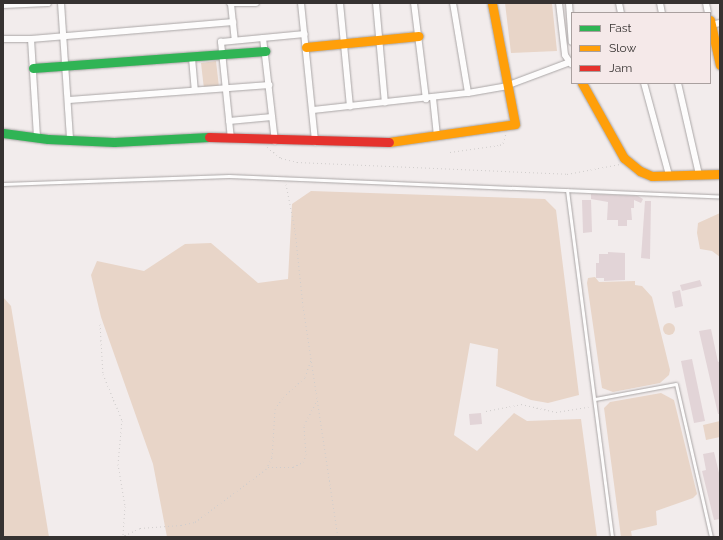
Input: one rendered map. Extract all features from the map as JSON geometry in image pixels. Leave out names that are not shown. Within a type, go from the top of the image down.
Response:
[{"type":"street","points":[[6,4],[44,3]]},
{"type":"street","points":[[62,3],[67,65],[70,138]]},
{"type":"street","points":[[235,40],[231,4],[256,3]]},
{"type":"street","points":[[301,3],[316,142]]},
{"type":"street","points":[[340,3],[350,107]]},
{"type":"street","points":[[376,3],[385,103]]},
{"type":"street","points":[[414,3],[418,36],[437,137]]},
{"type":"street","points":[[453,3],[468,93]]},
{"type":"street","points":[[3,133],[37,137],[114,142],[162,138],[379,143],[437,137],[515,124],[506,86],[492,3]]},
{"type":"street","points":[[313,110],[430,98],[506,86],[571,62],[565,55],[559,3]]},
{"type":"street","points":[[569,3],[571,29]]},
{"type":"street","points":[[3,38],[31,39],[64,35],[233,22]]},
{"type":"street","points":[[714,23],[720,65]]},
{"type":"street","points":[[231,139],[221,42],[305,34]]},
{"type":"street","points":[[306,47],[418,36]]},
{"type":"street","points":[[263,38],[275,141]]},
{"type":"street","points":[[31,39],[37,137]]},
{"type":"street","points":[[33,68],[192,58],[265,51]]},
{"type":"street","points":[[192,58],[195,90]]},
{"type":"street","points":[[583,84],[628,162],[640,171],[652,176],[720,174]]},
{"type":"street","points":[[644,84],[669,175]]},
{"type":"street","points":[[678,84],[699,175]]},
{"type":"street","points":[[69,100],[195,90],[205,92],[269,85]]},
{"type":"street","points":[[229,121],[272,117]]},
{"type":"lane","points":[[3,184],[188,180],[229,176],[720,197]]},
{"type":"lane","points":[[568,190],[612,537]]},
{"type":"lane","points":[[595,399],[676,384],[711,537]]},
{"type":"path","points":[[450,152],[500,145],[506,138],[506,125]]},
{"type":"path","points":[[259,140],[281,158],[296,162],[568,174],[607,168],[628,162]]},
{"type":"path","points":[[286,179],[338,537]]},
{"type":"path","points":[[100,324],[103,374],[122,420],[118,464],[126,506],[123,537]]},
{"type":"path","points":[[123,537],[140,528],[181,526],[195,522],[252,481],[267,467],[272,457],[276,409],[283,397],[305,377],[312,358]]},
{"type":"path","points":[[267,467],[293,467],[303,462],[306,455],[304,424],[318,400]]},
{"type":"path","points":[[486,411],[521,404],[556,412],[596,406]]},
{"type":"shaded area","points":[[505,3],[552,3],[557,51],[511,53]]},
{"type":"shaded area","points":[[216,61],[219,87],[204,89],[201,63]]},
{"type":"shaded area","points":[[311,191],[545,199],[556,210],[579,395],[548,403],[531,400],[496,386],[498,349],[470,343],[454,435],[477,451],[514,413],[527,421],[581,419],[597,537],[167,537],[153,464],[101,317],[91,275],[97,261],[144,271],[185,244],[211,243],[258,283],[288,279],[292,204]]},
{"type":"shaded area","points":[[720,213],[720,257],[712,251],[700,249],[697,233],[698,223]]},
{"type":"shaded area","points":[[595,277],[599,282],[635,281],[635,285],[642,286],[652,297],[670,370],[669,375],[660,383],[613,392],[602,388],[587,283],[588,278]]},
{"type":"shaded area","points":[[3,297],[11,306],[49,537],[3,537]]},
{"type":"shaded area","points":[[669,323],[673,325],[675,329],[673,333],[669,335],[665,333],[663,329],[665,325]]},
{"type":"shaded area","points":[[661,393],[674,400],[697,494],[693,498],[656,511],[657,525],[631,531],[632,537],[621,537],[604,408],[610,402]]},
{"type":"shaded area","points":[[720,421],[720,437],[706,440],[703,425]]},
{"type":"building","points":[[591,194],[638,196],[643,199],[641,203],[634,200],[634,208],[631,208],[632,220],[627,220],[627,226],[618,226],[618,220],[607,220],[608,202],[591,199]]},
{"type":"building","points":[[582,200],[591,200],[592,232],[583,233]]},
{"type":"building","points":[[645,201],[651,201],[650,259],[641,258]]},
{"type":"building","points":[[608,252],[625,253],[625,280],[604,281],[604,278],[596,278],[596,263],[599,263],[599,254],[608,254]]},
{"type":"building","points":[[700,280],[702,286],[682,291],[680,285]]},
{"type":"building","points":[[680,290],[683,306],[675,308],[672,292]]},
{"type":"building","points":[[711,329],[718,362],[720,361],[720,414],[718,414],[699,331]]},
{"type":"building","points":[[692,359],[705,421],[694,423],[681,361]]},
{"type":"building","points":[[481,413],[482,424],[470,425],[469,414]]},
{"type":"building","points":[[714,452],[720,477],[720,519],[714,520],[702,471],[706,470],[703,454]]},
{"type":"traffic: fast","points":[[33,68],[265,51]]},
{"type":"traffic: fast","points":[[3,133],[48,139],[114,142],[209,137]]},
{"type":"traffic: slow","points":[[389,142],[515,124],[492,3]]},
{"type":"traffic: slow","points":[[711,24],[720,65]]},
{"type":"traffic: slow","points":[[306,47],[418,36]]},
{"type":"traffic: slow","points":[[583,84],[624,158],[640,171],[652,176],[720,174]]},
{"type":"traffic: jam","points":[[209,137],[389,142]]}]
